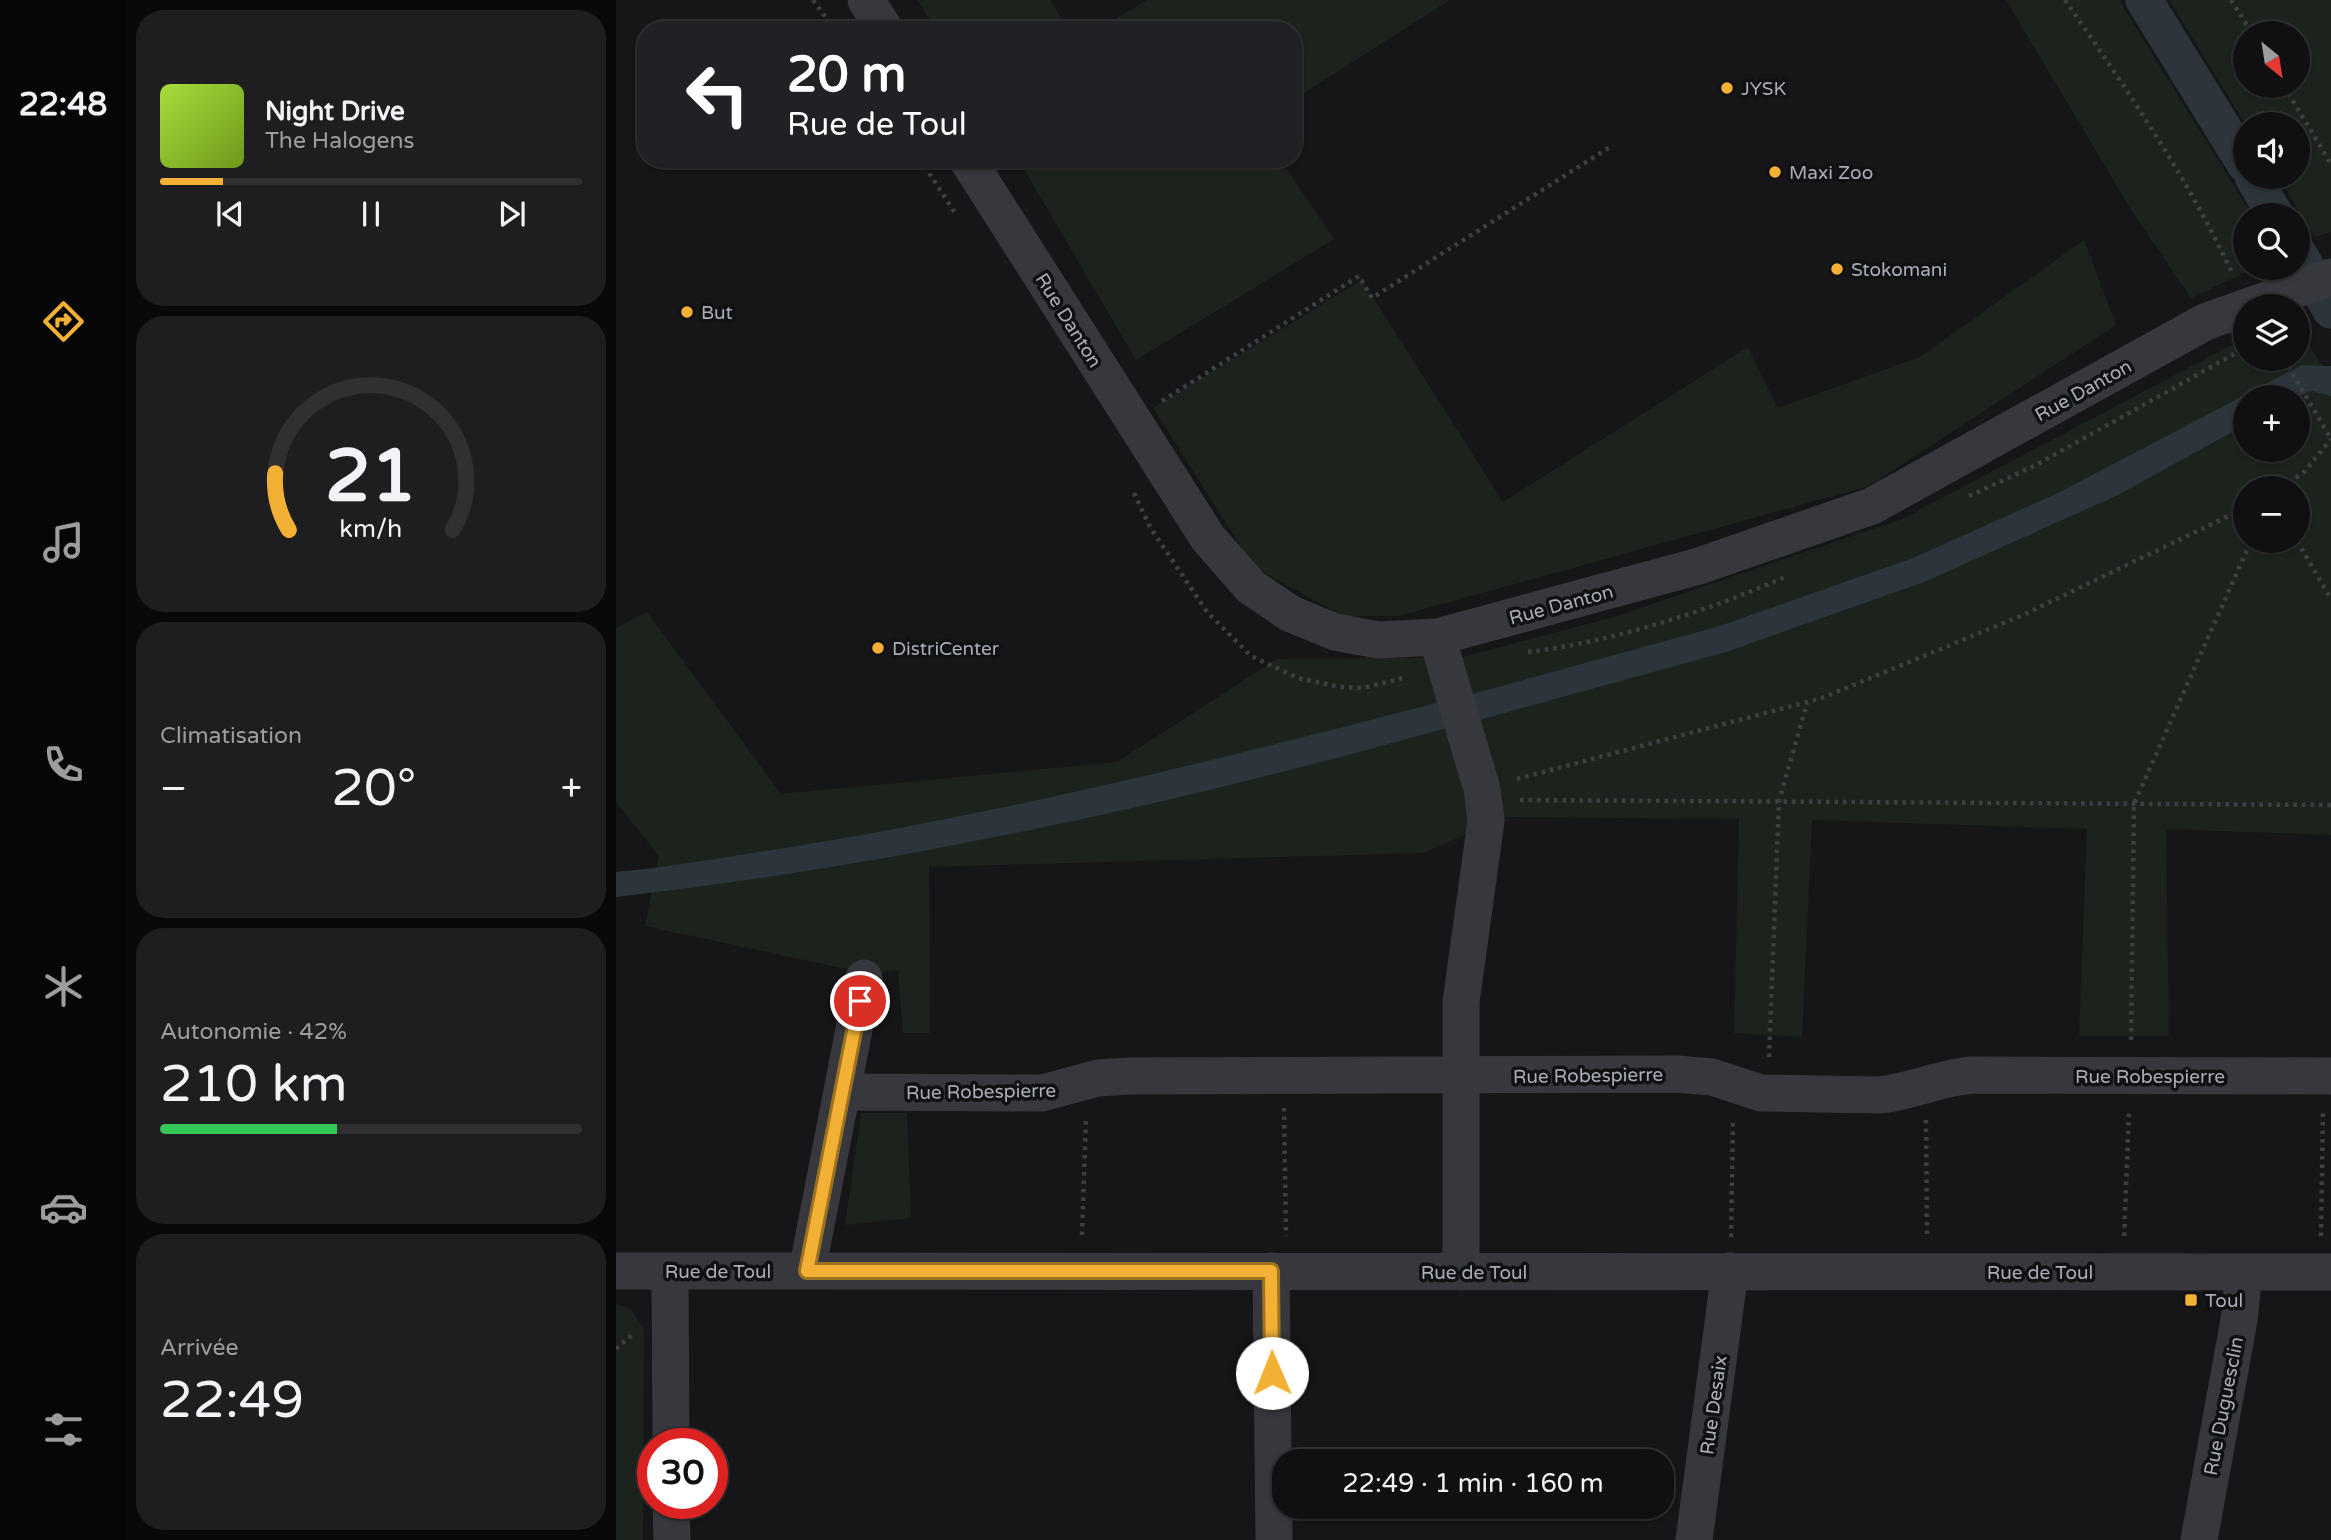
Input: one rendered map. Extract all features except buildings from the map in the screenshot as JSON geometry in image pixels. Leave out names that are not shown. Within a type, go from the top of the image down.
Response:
[{"type":"street","points":[[866,0],[879,21]]},
{"type":"street","name":"Rue Danton","points":[[973,168],[1208,538],[1235,571],[1251,587],[1291,614],[1335,632],[1378,640],[1446,664],[1686,570],[1872,506],[2204,322],[2233,310]]},
{"type":"street","name":"Rue Danton","points":[[2278,294],[2331,277]]},
{"type":"street","points":[[1446,664],[1483,794],[1485,848],[1461,1002],[1461,1272]]},
{"type":"street","points":[[807,1271],[864,978]]},
{"type":"street","name":"Rue Robespierre","points":[[843,1092],[1042,1093],[1087,1082],[1129,1076],[1677,1074],[1712,1077],[1751,1089],[1879,1095],[1972,1076],[2327,1076]]},
{"type":"street","name":"Rue de Toul","points":[[616,1271],[2326,1272]]},
{"type":"street","points":[[670,1271],[671,1428]]},
{"type":"street","points":[[1274,1540],[1279,1271]]},
{"type":"street","name":"Rue Desaix","points":[[1694,1540],[1730,1271]]},
{"type":"street","name":"Rue Duguesclin","points":[[2199,1540],[2239,1320],[2244,1272]]},
{"type":"street","points":[[671,1519],[672,1540]]},
{"type":"path","points":[[813,0],[828,21]]},
{"type":"path","points":[[2065,0],[2125,87],[2215,236],[2255,294]]},
{"type":"path","points":[[2231,0],[2244,21]]},
{"type":"path","points":[[2291,98],[2331,164]]},
{"type":"path","points":[[1152,395],[1158,403],[1359,276],[1372,298],[1614,145]]},
{"type":"path","points":[[926,168],[959,219]]},
{"type":"path","points":[[1958,501],[2036,465],[2233,355]]},
{"type":"path","points":[[2291,371],[2331,439],[2298,476]]},
{"type":"path","points":[[1130,482],[1150,527],[1207,612],[1251,656],[1298,678],[1340,687],[1363,688],[1446,664]]},
{"type":"path","points":[[1483,794],[1807,702],[2023,615],[2233,514]]},
{"type":"path","points":[[2123,1271],[2130,1076],[2134,804],[2246,553]]},
{"type":"path","points":[[2304,553],[2331,599]]},
{"type":"path","points":[[1521,653],[1596,638],[1710,608],[1790,575]]},
{"type":"path","points":[[1730,1271],[1779,802],[1807,702]]},
{"type":"path","points":[[1483,794],[1779,802],[2331,805]]},
{"type":"path","points":[[1279,1271],[1283,1076]]},
{"type":"path","points":[[2326,1272],[2327,1076]]},
{"type":"path","points":[[1081,1271],[1087,1082]]},
{"type":"path","points":[[1926,1084],[1927,1271]]},
{"type":"shaded area","points":[[917,0],[1050,0],[1063,21],[931,21]]},
{"type":"shaded area","points":[[1147,0],[1450,0],[1302,94],[1302,21],[1112,21]]},
{"type":"shaded area","points":[[2006,0],[2119,0],[2233,184],[2233,189],[2236,189],[2245,203],[2233,203],[2233,278],[2191,298],[2130,208]]},
{"type":"shaded area","points":[[2169,0],[2331,0],[2331,232],[2315,237],[2310,229],[2310,203],[2294,203],[2285,189],[2310,189],[2310,112],[2238,112]]},
{"type":"shaded area","points":[[1023,168],[1286,168],[1334,239],[1136,360]]},
{"type":"shaded area","points":[[2084,240],[2116,325],[1869,486],[1399,616],[1343,616],[1254,567],[1153,408],[1362,280],[1503,502],[1748,347],[1778,408],[1920,357]]},
{"type":"shaded area","points":[[2233,344],[2233,371],[2310,371],[2310,346],[2331,380],[2331,835],[2166,829],[2169,1036],[2079,1036],[2087,829],[1812,820],[1802,1037],[1734,1033],[1739,819],[1506,817],[1423,853],[929,867],[930,1033],[903,1033],[898,970],[869,974],[645,926],[659,856],[616,802],[616,628],[647,612],[781,794],[1117,762],[1277,659],[1463,657],[1614,617],[1902,519]]},
{"type":"shaded area","points":[[2310,365],[2331,366],[2331,396],[2310,392],[2310,385],[2264,385],[2291,371],[2310,371]]},
{"type":"shaded area","points":[[2233,401],[2233,432],[2118,495],[1924,582],[1726,652],[1479,720],[1472,694],[1720,626],[1913,558],[2060,492]]},
{"type":"shaded area","points":[[1448,700],[1454,726],[1143,806],[828,868],[616,897],[616,872],[779,849],[948,819],[1198,763]]},
{"type":"shaded area","points":[[861,1113],[907,1113],[911,1218],[845,1225]]},
{"type":"shaded area","points":[[616,1304],[631,1309],[644,1330],[644,1428],[637,1428],[637,1519],[643,1519],[643,1540],[616,1540]]},
{"type":"waterway","points":[[2144,0],[2233,145]]},
{"type":"waterway","points":[[2260,189],[2268,203]]},
{"type":"waterway","points":[[2310,274],[2331,310]]},
{"type":"place","name":"JYSK","points":[[1727,88]]},
{"type":"place","name":"Maxi Zoo","points":[[1775,172]]},
{"type":"place","name":"Stokomani","points":[[1837,269]]},
{"type":"place","name":"But","points":[[687,312]]},
{"type":"place","name":"DistriCenter","points":[[878,648]]},
{"type":"place","name":"Toul","points":[[2191,1300]]},
{"type":"route","points":[[860,1001],[807,1271],[1271,1271],[1272,1373]]}]
